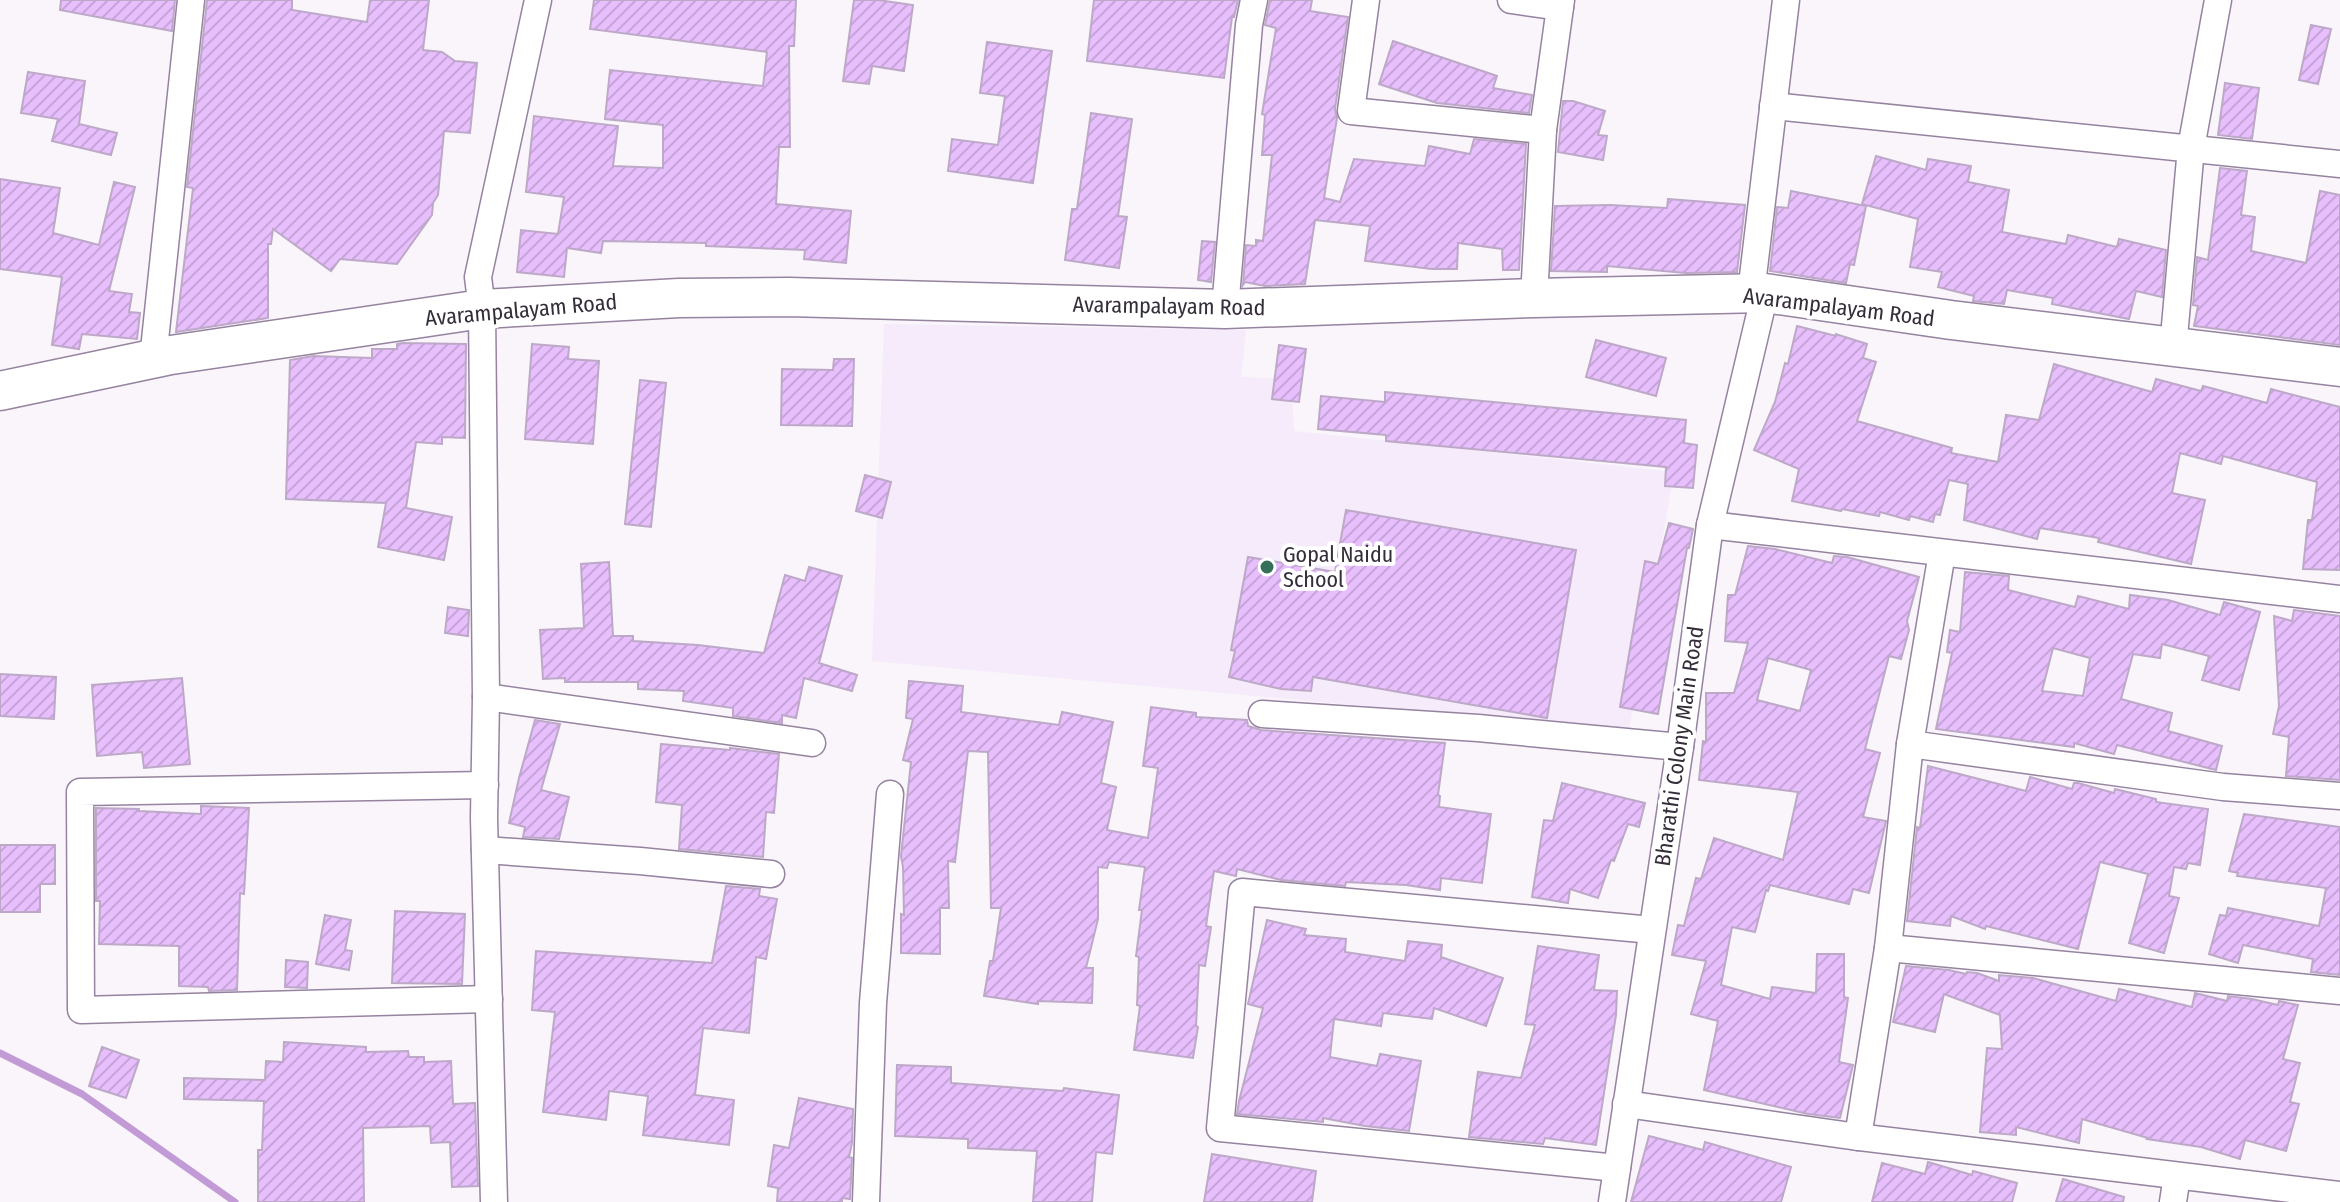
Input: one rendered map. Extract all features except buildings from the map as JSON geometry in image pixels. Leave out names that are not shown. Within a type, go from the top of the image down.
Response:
[{"type":"street","points":[[153,359],[191,0]]},
{"type":"street","points":[[494,1202],[485,850],[482,309],[478,277],[538,0]]},
{"type":"street","points":[[1225,309],[1249,25],[1254,0]]},
{"type":"street","points":[[1366,0],[1351,111],[1543,130]]},
{"type":"street","points":[[1511,0],[1560,3],[1543,130],[1534,298]]},
{"type":"street","name":"Bharathi Colony Main Road","points":[[1612,1202],[1710,525],[1758,293],[1773,106],[1786,0]]},
{"type":"street","points":[[2173,348],[2191,148],[2218,0]]},
{"type":"street","points":[[1773,106],[2340,164]]},
{"type":"street","name":"Avarampalayam Road","points":[[0,391],[153,359],[482,309],[679,298],[789,297],[1225,309],[1758,293],[1951,320],[2340,367]]},
{"type":"street","points":[[1710,525],[2340,599]]},
{"type":"street","points":[[1858,1137],[1888,948],[1910,744],[1942,553]]},
{"type":"street","points":[[486,697],[812,743]]},
{"type":"street","points":[[1262,714],[1478,728],[1680,747]]},
{"type":"street","points":[[1910,744],[2223,787],[2340,796]]},
{"type":"street","points":[[485,785],[80,792],[81,1010],[489,999]]},
{"type":"street","points":[[866,1202],[873,1003],[890,794]]},
{"type":"street","points":[[485,850],[771,874]]},
{"type":"street","points":[[1617,1168],[1220,1128],[1242,892],[1652,930]]},
{"type":"street","points":[[1888,948],[2340,991]]},
{"type":"street","points":[[1626,1104],[1858,1137],[2175,1189],[2340,1195]]},
{"type":"shaded area","name":"Gopal Naidu School","points":[[884,324],[1246,330],[1241,377],[1291,379],[1294,431],[1674,472],[1629,730],[872,661]]},
{"type":"waterway","points":[[0,1053],[82,1094],[235,1202]]},
{"type":"place","name":"Gopal Naidu School","points":[[1267,567]]}]
